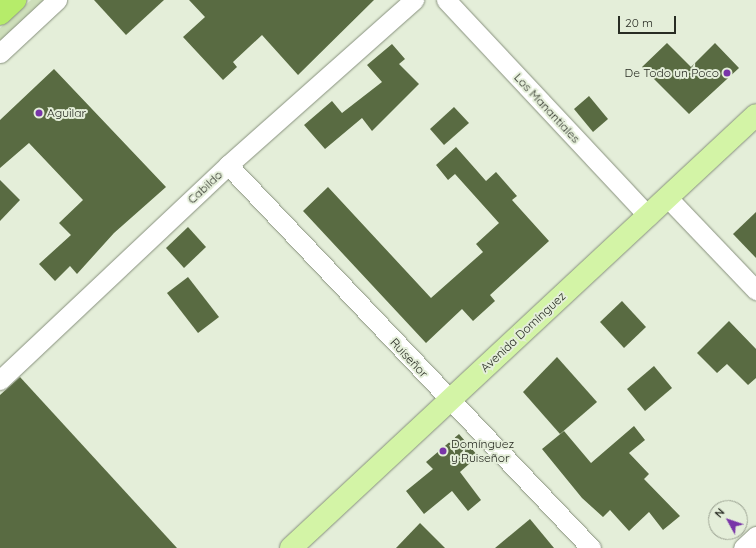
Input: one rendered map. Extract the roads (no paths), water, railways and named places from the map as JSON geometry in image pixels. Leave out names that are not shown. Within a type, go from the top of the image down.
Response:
[{"type":"highway","points":[[0,14],[15,0]]},
{"type":"main road","name":"Avenida Domínguez","points":[[291,548],[756,115]]},
{"type":"street","points":[[0,53],[57,0]]},
{"type":"street","name":"Cabildo","points":[[0,380],[228,165],[414,0]]},
{"type":"street","name":"Los Manantiales","points":[[446,0],[648,216]]},
{"type":"street","name":"Ruiseñor","points":[[228,165],[449,401],[591,548]]},
{"type":"street","points":[[668,197],[756,290]]},
{"type":"street","points":[[743,548],[756,536]]},
{"type":"place","name":"De Todo un Poco","points":[[727,73]]},
{"type":"place","name":"Aguilar","points":[[39,113]]},
{"type":"place","name":"Domínguez y Ruiseñor","points":[[443,451]]}]
